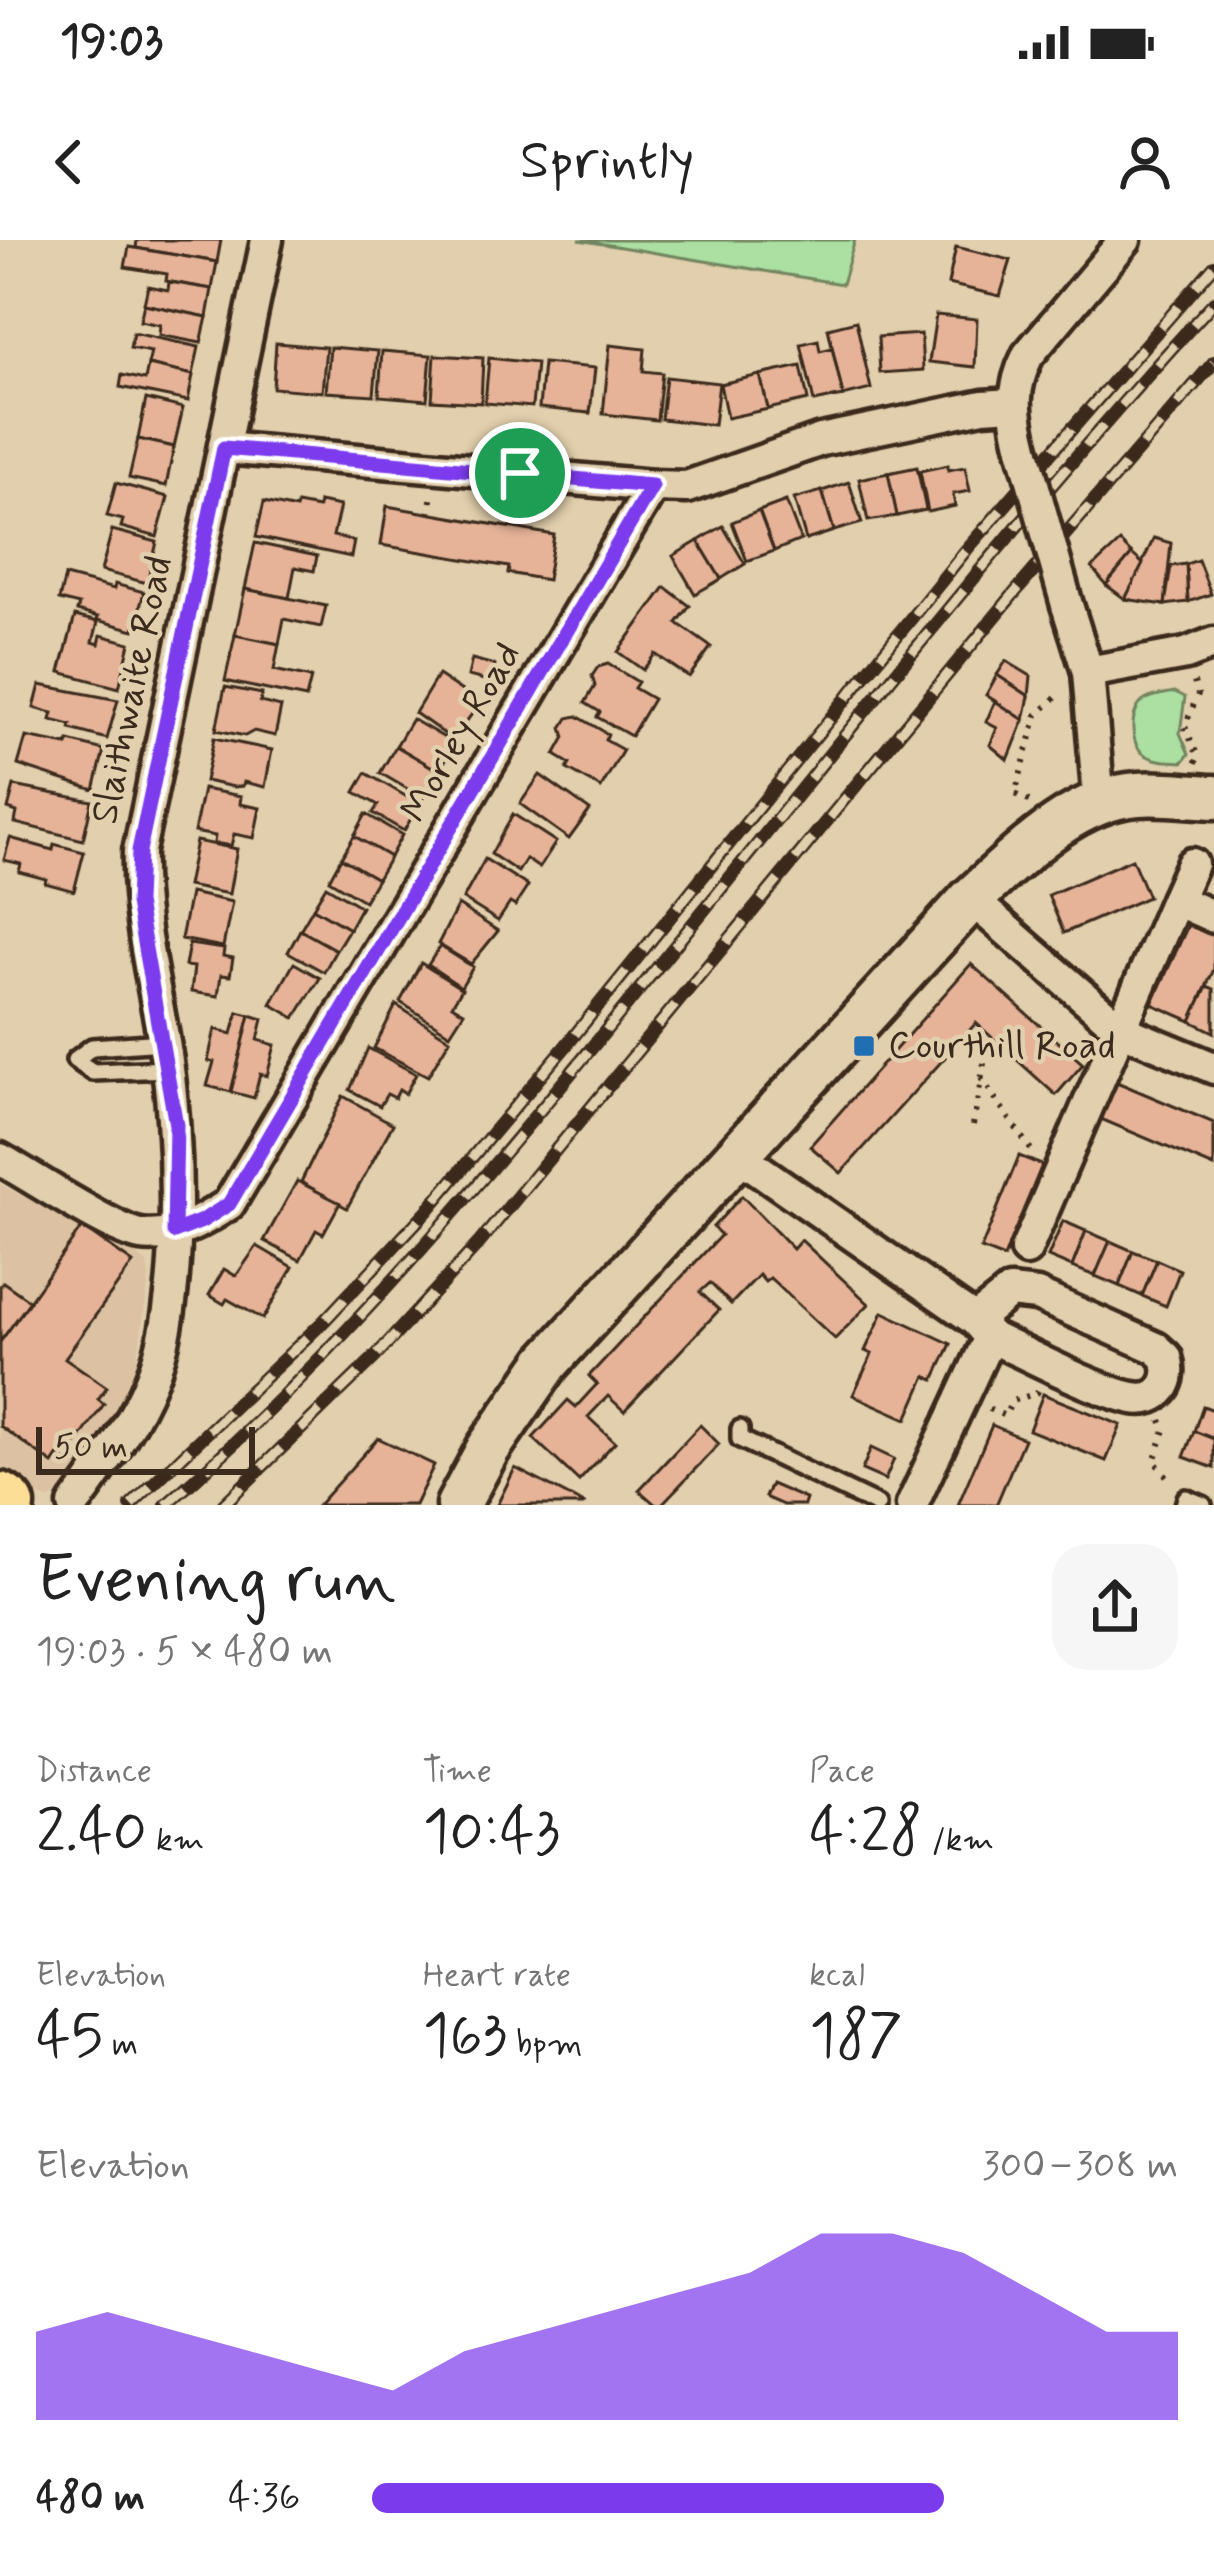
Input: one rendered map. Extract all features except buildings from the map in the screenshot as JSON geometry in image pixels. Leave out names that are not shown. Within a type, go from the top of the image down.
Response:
[{"type":"street","name":"Slaithwaite Road","points":[[174,1232],[176,1125],[137,903],[139,851],[267,240]]},
{"type":"street","points":[[1100,802],[1088,670],[1013,404],[1017,377],[1028,356],[1125,240]]},
{"type":"street","points":[[224,448],[687,488],[821,440],[982,406],[1013,404]]},
{"type":"street","name":"Morley Road","points":[[174,1232],[229,1204],[652,486]]},
{"type":"street","points":[[1088,670],[1200,648]]},
{"type":"street","points":[[458,1505],[488,1449],[548,1362],[971,899],[1057,828],[1100,802],[1135,794],[1214,797]]},
{"type":"street","points":[[1026,1250],[1192,864]]},
{"type":"street","points":[[971,899],[1122,1030],[1214,1068]]},
{"type":"street","points":[[1176,900],[1214,917]]},
{"type":"street","points":[[738,1155],[983,1328],[1050,1364],[1127,1396],[1152,1397],[1162,1391],[1170,1368],[1156,1348],[1037,1295],[1010,1292],[983,1328],[961,1398],[912,1505]]},
{"type":"street","points":[[0,1159],[142,1236],[174,1232],[168,1305],[153,1376],[133,1419],[74,1505]]},
{"type":"lane","points":[[92,1047],[166,1055],[93,1072],[75,1060],[92,1047]]},
{"type":"lane","points":[[740,1429],[740,1439],[877,1505]]},
{"type":"lane","points":[[1185,1502],[1203,1505]]},
{"type":"path","points":[[1166,795],[1168,766],[1193,768],[1198,757],[1185,726],[1198,694],[1200,648]]},
{"type":"path","points":[[1057,828],[1042,808],[1015,794],[1037,715],[1088,670]]},
{"type":"path","points":[[973,1125],[988,1041]]},
{"type":"path","points":[[981,1078],[1031,1150],[1042,1162],[1060,1169]]},
{"type":"path","points":[[961,1398],[1005,1416],[1012,1401],[1037,1393],[1050,1364]]},
{"type":"path","points":[[1152,1397],[1165,1430],[1154,1461],[1185,1502]]},
{"type":"shaded area","points":[[0,1184],[147,1263],[136,1367],[112,1416],[50,1499],[0,1465]]},
{"type":"green space","points":[[579,240],[855,240],[842,284]]},
{"type":"green space","points":[[1175,692],[1185,697],[1180,733],[1189,754],[1183,762],[1148,757],[1134,735],[1140,704]]},
{"type":"railway","points":[[131,1505],[324,1321],[427,1211],[967,549],[1214,266]]},
{"type":"railway","points":[[166,1505],[293,1386],[413,1259],[583,1059],[992,556],[1214,302]]},
{"type":"railway","points":[[223,1505],[374,1358],[480,1242],[1012,596],[1214,362]]},
{"type":"place","name":"Courthill Road","points":[[864,1046]]},
{"type":"route","points":[[224,448],[520,473],[652,486],[229,1204],[174,1232],[176,1125],[137,903],[139,851],[224,448]]}]
